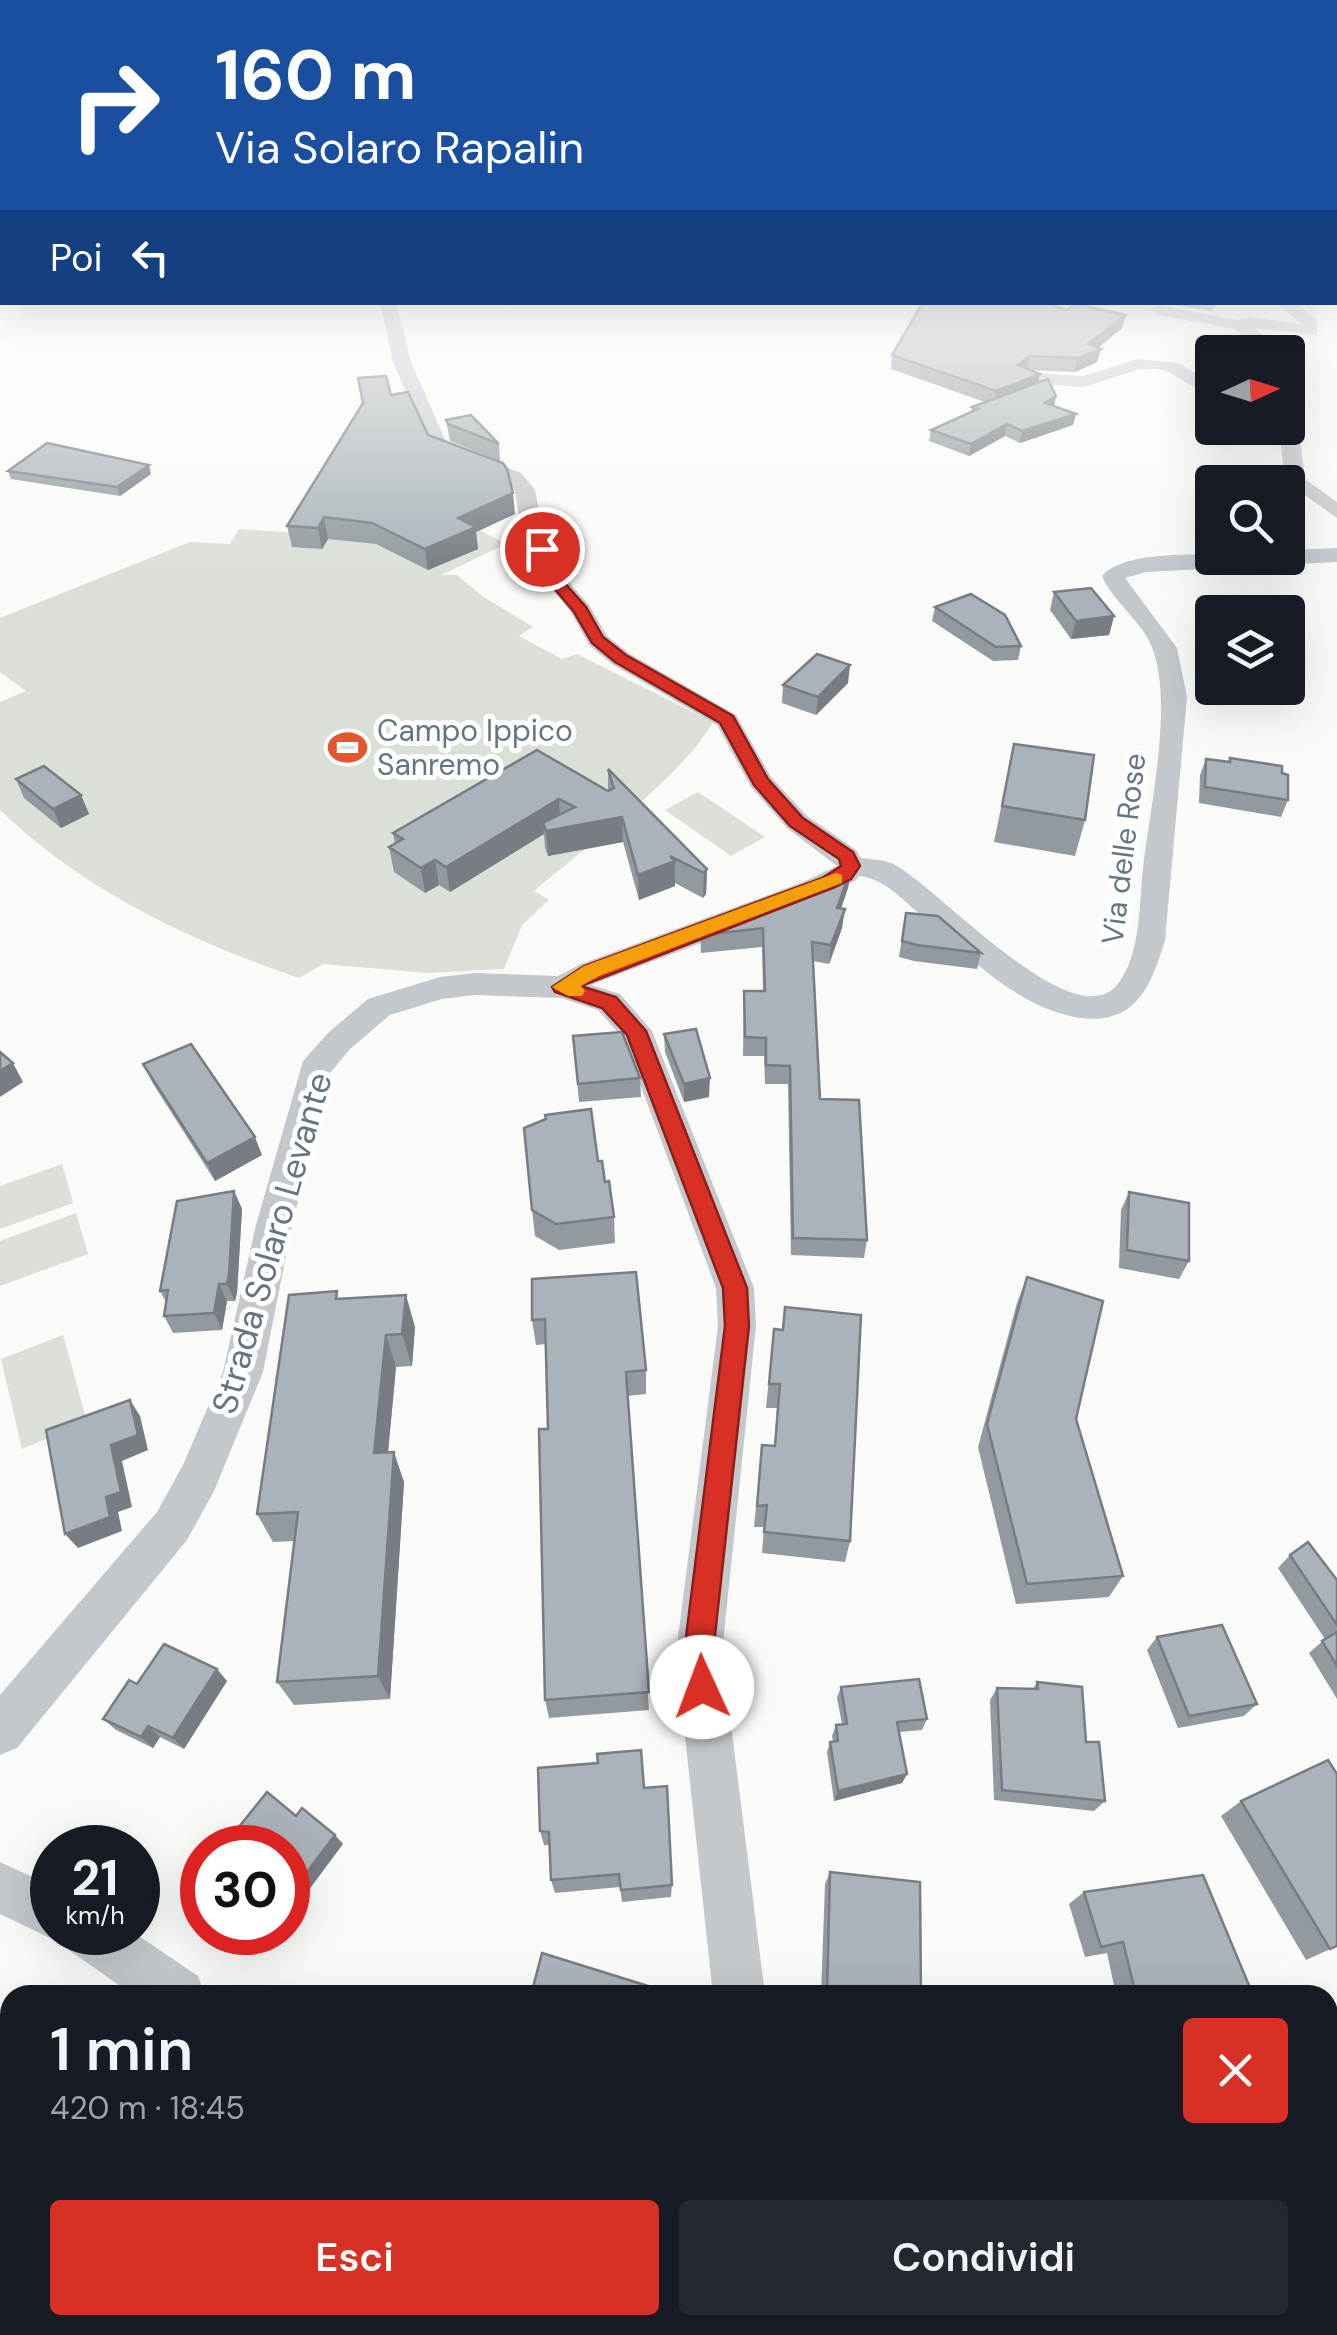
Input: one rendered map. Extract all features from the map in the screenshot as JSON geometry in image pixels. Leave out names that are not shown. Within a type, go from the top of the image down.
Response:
[{"type":"street","points":[[400,354],[440,448],[453,457],[514,477],[525,490],[532,530],[556,581],[580,610],[597,640],[621,659],[727,720],[760,781],[797,822],[846,856],[851,866],[845,875],[592,971],[562,987]]},
{"type":"street","points":[[1028,378],[1084,382],[1138,364],[1156,364],[1173,367],[1195,382]]},
{"type":"street","points":[[1288,445],[1295,481],[1337,512]]},
{"type":"street","name":"Via delle Rose","points":[[1305,556],[1337,554]]},
{"type":"street","name":"Via delle Rose","points":[[851,866],[882,870],[1000,966],[1056,1000],[1104,1008],[1124,999],[1150,940],[1175,697],[1165,648],[1144,616],[1120,592],[1113,576],[1126,568],[1195,562]]},
{"type":"street","name":"Strada Solaro Levante","points":[[0,1731],[172,1526],[199,1477],[243,1372],[277,1212],[315,1069],[339,1040],[379,1007],[440,988],[476,984],[562,987],[609,1002],[636,1031],[735,1288],[737,1326],[698,1653],[738,1985]]},
{"type":"street","points":[[0,1887],[30,1901]]},
{"type":"street","points":[[121,1955],[164,1985]]},
{"type":"shaded area","name":"Campo Ippico Sanremo","points":[[239,529],[301,533],[480,530],[506,544],[441,575],[457,575],[482,596],[533,627],[519,636],[562,659],[577,654],[713,722],[657,788],[534,891],[549,900],[522,925],[504,969],[428,973],[323,964],[299,978],[178,930],[102,889],[32,839],[0,810],[0,702],[26,691],[0,672],[0,618],[190,542],[230,544]]},
{"type":"shaded area","points":[[698,792],[765,837],[731,856],[665,810]]},
{"type":"shaded area","points":[[62,1164],[73,1203],[0,1229],[0,1186]]},
{"type":"shaded area","points":[[76,1213],[88,1254],[0,1286],[0,1241]]},
{"type":"shaded area","points":[[63,1335],[87,1422],[22,1449],[1,1359]]},
{"type":"building","points":[[1088,354],[1078,358],[1029,356],[1018,365],[1040,374],[996,391],[892,355]]},
{"type":"building","points":[[386,376],[391,395],[408,392],[428,435],[503,463],[513,493],[458,518],[476,527],[425,549],[372,523],[324,517],[318,528],[287,526],[363,403],[358,378]]},
{"type":"building","points":[[1048,379],[1056,396],[1045,403],[1076,414],[1022,431],[1007,424],[971,444],[931,430],[978,409],[972,407]]},
{"type":"building","points":[[471,415],[499,444],[446,420]]},
{"type":"building","points":[[47,443],[149,465],[117,487],[8,471]]},
{"type":"building","points":[[1091,588],[1114,616],[1076,621],[1054,592]]},
{"type":"building","points":[[971,594],[1005,615],[1021,646],[996,647],[935,607]]},
{"type":"building","points":[[817,654],[850,665],[818,697],[783,685]]},
{"type":"building","points":[[1014,744],[1094,755],[1085,820],[1002,806]]},
{"type":"building","points":[[537,750],[608,791],[614,788],[608,769],[707,869],[704,873],[670,856],[675,861],[638,875],[622,817],[546,831],[543,823],[575,807],[559,799],[446,867],[435,860],[421,868],[389,847],[403,839],[393,833]]},
{"type":"building","points":[[1230,758],[1282,766],[1282,773],[1288,775],[1288,800],[1205,787],[1206,759],[1230,762]]},
{"type":"building","points":[[44,766],[81,795],[53,809],[16,779]]},
{"type":"building","points":[[851,869],[837,908],[845,909],[831,945],[812,942],[820,1099],[859,1100],[867,1240],[793,1238],[790,1066],[766,1065],[766,1038],[745,1037],[744,991],[765,991],[763,928],[702,935],[700,928],[775,900],[790,904],[794,893],[814,892],[818,884]]},
{"type":"building","points":[[906,913],[938,916],[981,953],[902,941]]},
{"type":"building","points":[[696,1029],[710,1078],[684,1084],[664,1034]]},
{"type":"building","points":[[622,1032],[640,1078],[578,1084],[573,1036]]},
{"type":"building","points":[[191,1044],[255,1137],[207,1163],[143,1064]]},
{"type":"building","points":[[0,1052],[13,1063],[0,1071]]},
{"type":"building","points":[[591,1109],[598,1161],[602,1161],[605,1182],[609,1181],[614,1217],[556,1224],[532,1210],[524,1128],[546,1119],[545,1115]]},
{"type":"building","points":[[234,1191],[229,1275],[227,1284],[219,1284],[214,1313],[164,1316],[168,1290],[160,1291],[177,1201]]},
{"type":"building","points":[[1129,1192],[1189,1203],[1189,1261],[1127,1250]]},
{"type":"building","points":[[636,1272],[646,1370],[626,1372],[649,1692],[545,1700],[539,1429],[548,1429],[545,1319],[532,1320],[532,1279]]},
{"type":"building","points":[[1027,1277],[1103,1301],[1076,1419],[1123,1576],[1027,1584],[987,1424]]},
{"type":"building","points":[[337,1291],[336,1299],[406,1295],[402,1334],[386,1335],[374,1453],[394,1452],[378,1676],[277,1682],[298,1512],[257,1514],[289,1295]]},
{"type":"building","points":[[785,1307],[861,1315],[850,1541],[764,1532],[767,1505],[757,1506],[762,1445],[775,1446],[780,1384],[769,1384],[774,1329],[783,1330]]},
{"type":"building","points":[[130,1400],[138,1435],[111,1445],[121,1492],[106,1497],[110,1517],[65,1534],[46,1430]]},
{"type":"building","points":[[1308,1542],[1337,1580],[1337,1625],[1290,1555]]},
{"type":"building","points":[[1222,1625],[1257,1704],[1189,1716],[1157,1637]]},
{"type":"building","points":[[1337,1632],[1337,1666],[1322,1641]]},
{"type":"building","points":[[164,1644],[217,1669],[173,1738],[148,1726],[141,1737],[103,1719],[129,1680],[137,1684]]},
{"type":"building","points":[[919,1679],[927,1719],[897,1722],[907,1774],[838,1791],[830,1742],[838,1741],[836,1725],[847,1724],[841,1687]]},
{"type":"building","points":[[1037,1682],[1082,1687],[1086,1742],[1099,1742],[1105,1801],[1002,1790],[997,1688],[1038,1689]]},
{"type":"building","points":[[641,1750],[644,1788],[667,1786],[672,1885],[621,1890],[619,1874],[551,1880],[549,1832],[540,1831],[538,1768],[598,1763],[597,1754]]},
{"type":"building","points":[[1328,1760],[1337,1774],[1337,1946],[1330,1949],[1241,1801]]},
{"type":"building","points":[[267,1792],[296,1816],[302,1808],[335,1835],[310,1868],[310,1825],[240,1825]]},
{"type":"building","points":[[830,1872],[920,1882],[921,1985],[827,1985]]},
{"type":"building","points":[[1203,1875],[1249,1985],[1134,1985],[1123,1942],[1101,1947],[1084,1892]]},
{"type":"building","points":[[542,1953],[645,1985],[534,1985]]},
{"type":"slow traffic","points":[[575,991],[562,987],[592,971],[836,879]]},
{"type":"place","name":"Campo Ippico Sanremo","points":[[347,748]]},
{"type":"route","points":[[542,549],[556,581],[580,610],[597,640],[621,659],[727,720],[760,781],[797,822],[846,856],[851,866],[845,875],[592,971],[562,987],[609,1002],[636,1031],[735,1288],[737,1326],[698,1653],[702,1687]]}]
